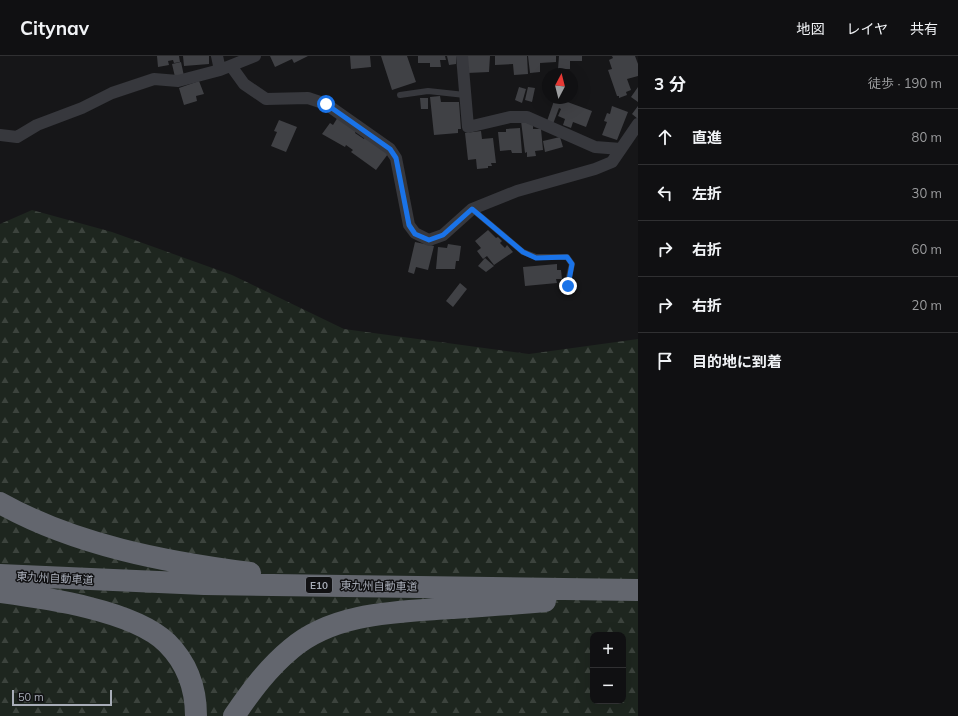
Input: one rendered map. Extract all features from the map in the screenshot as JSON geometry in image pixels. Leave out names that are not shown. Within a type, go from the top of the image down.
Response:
[{"type":"highway","points":[[0,503],[49,525],[83,538],[124,550],[212,568],[322,578],[548,583],[611,589]]},
{"type":"highway","name":"東九州自動車道","points":[[0,575],[204,584],[638,590]]},
{"type":"highway","points":[[0,592],[66,603],[96,610],[123,618],[146,628],[166,642],[180,658],[190,677],[196,699],[196,716]]},
{"type":"highway","points":[[234,716],[252,689],[292,648],[315,633],[342,622],[409,611],[638,594]]},
{"type":"street","points":[[217,56],[225,68],[266,100],[308,98],[326,104],[390,149],[396,158],[409,225],[415,234],[429,240],[443,235],[472,209],[517,191],[595,169],[612,162],[638,124]]},
{"type":"street","points":[[0,135],[17,137],[37,125],[82,108],[112,93],[154,79],[178,81],[225,68],[255,56]]},
{"type":"street","points":[[462,56],[468,127],[510,117],[527,117],[595,147],[620,149]]},
{"type":"lane","points":[[400,95],[428,91],[465,95]]},
{"type":"lane","points":[[472,209],[523,252],[536,258],[567,257],[572,264],[568,286]]},
{"type":"green space","points":[[32,210],[112,232],[232,275],[344,329],[529,354],[638,339],[638,716],[0,716],[0,224]]},
{"type":"building","points":[[157,56],[179,56],[180,62],[174,63],[173,60],[168,61],[169,65],[158,67]]},
{"type":"building","points":[[183,56],[209,56],[209,64],[184,66]]},
{"type":"building","points":[[270,56],[308,56],[294,63],[292,59],[275,67]]},
{"type":"building","points":[[350,56],[370,56],[371,67],[351,69]]},
{"type":"building","points":[[381,56],[407,56],[416,82],[392,90]]},
{"type":"building","points":[[418,56],[445,56],[446,60],[440,60],[441,67],[430,67],[430,63],[418,63]]},
{"type":"building","points":[[447,56],[456,56],[456,64],[449,65]]},
{"type":"building","points":[[466,56],[490,56],[489,72],[467,73]]},
{"type":"building","points":[[495,56],[527,56],[528,74],[514,75],[513,64],[495,65]]},
{"type":"building","points":[[528,56],[556,56],[556,62],[540,63],[540,72],[530,73]]},
{"type":"building","points":[[559,56],[582,56],[582,61],[570,61],[570,68],[558,68]]},
{"type":"building","points":[[612,56],[635,56],[638,64],[638,76],[627,79],[631,90],[626,92],[627,95],[619,98],[608,70],[612,69],[609,60],[613,58]]},
{"type":"building","points":[[181,62],[184,76],[175,77],[172,64]]},
{"type":"building","points":[[199,81],[204,94],[196,96],[197,101],[184,105],[179,88]]},
{"type":"building","points":[[519,87],[526,89],[522,103],[515,100]]},
{"type":"building","points":[[528,87],[535,88],[532,102],[525,100]]},
{"type":"building","points":[[638,87],[638,102],[631,97]]},
{"type":"building","points":[[440,96],[441,102],[459,102],[461,129],[458,129],[458,133],[434,135],[430,97]]},
{"type":"building","points":[[420,98],[428,98],[428,109],[421,109]]},
{"type":"building","points":[[553,104],[573,104],[592,111],[586,127],[573,122],[571,128],[563,125],[565,119],[558,116],[561,109],[559,108],[553,124],[547,121]]},
{"type":"building","points":[[612,106],[628,112],[617,140],[602,135],[607,122],[604,121],[607,113],[610,114]]},
{"type":"building","points":[[638,106],[638,119],[632,114]]},
{"type":"building","points":[[338,117],[356,131],[355,133],[364,139],[365,137],[388,154],[376,170],[351,152],[353,150],[346,145],[345,147],[322,134],[330,123],[333,125]]},
{"type":"building","points":[[279,120],[297,127],[286,152],[271,146],[277,132],[274,131]]},
{"type":"building","points":[[521,121],[533,125],[533,129],[541,129],[543,150],[535,151],[536,156],[527,157],[527,152],[525,153]]},
{"type":"building","points":[[520,128],[522,153],[512,153],[511,150],[500,151],[498,132],[506,132],[506,129]]},
{"type":"building","points":[[481,131],[482,139],[493,138],[496,163],[491,163],[492,166],[488,166],[488,168],[477,169],[476,159],[468,160],[465,133]]},
{"type":"building","points":[[560,137],[563,147],[545,152],[543,141]]},
{"type":"building","points":[[488,230],[496,238],[498,237],[502,241],[500,243],[505,248],[507,245],[513,252],[494,265],[487,256],[483,259],[477,251],[481,248],[475,241]]},
{"type":"building","points":[[415,242],[434,246],[428,270],[416,267],[414,274],[408,272]]},
{"type":"building","points":[[448,244],[461,246],[459,261],[456,261],[455,269],[436,269],[438,247],[447,248]]},
{"type":"building","points":[[485,258],[494,266],[486,272],[478,266]]},
{"type":"building","points":[[557,264],[557,270],[561,270],[562,279],[556,279],[557,283],[525,286],[523,267]]},
{"type":"building","points":[[460,283],[467,289],[453,307],[446,301]]},
{"type":"route","points":[[326,104],[390,149],[396,158],[409,225],[415,234],[429,240],[443,235],[472,209],[523,252],[536,258],[567,257],[572,264],[568,286]]}]
